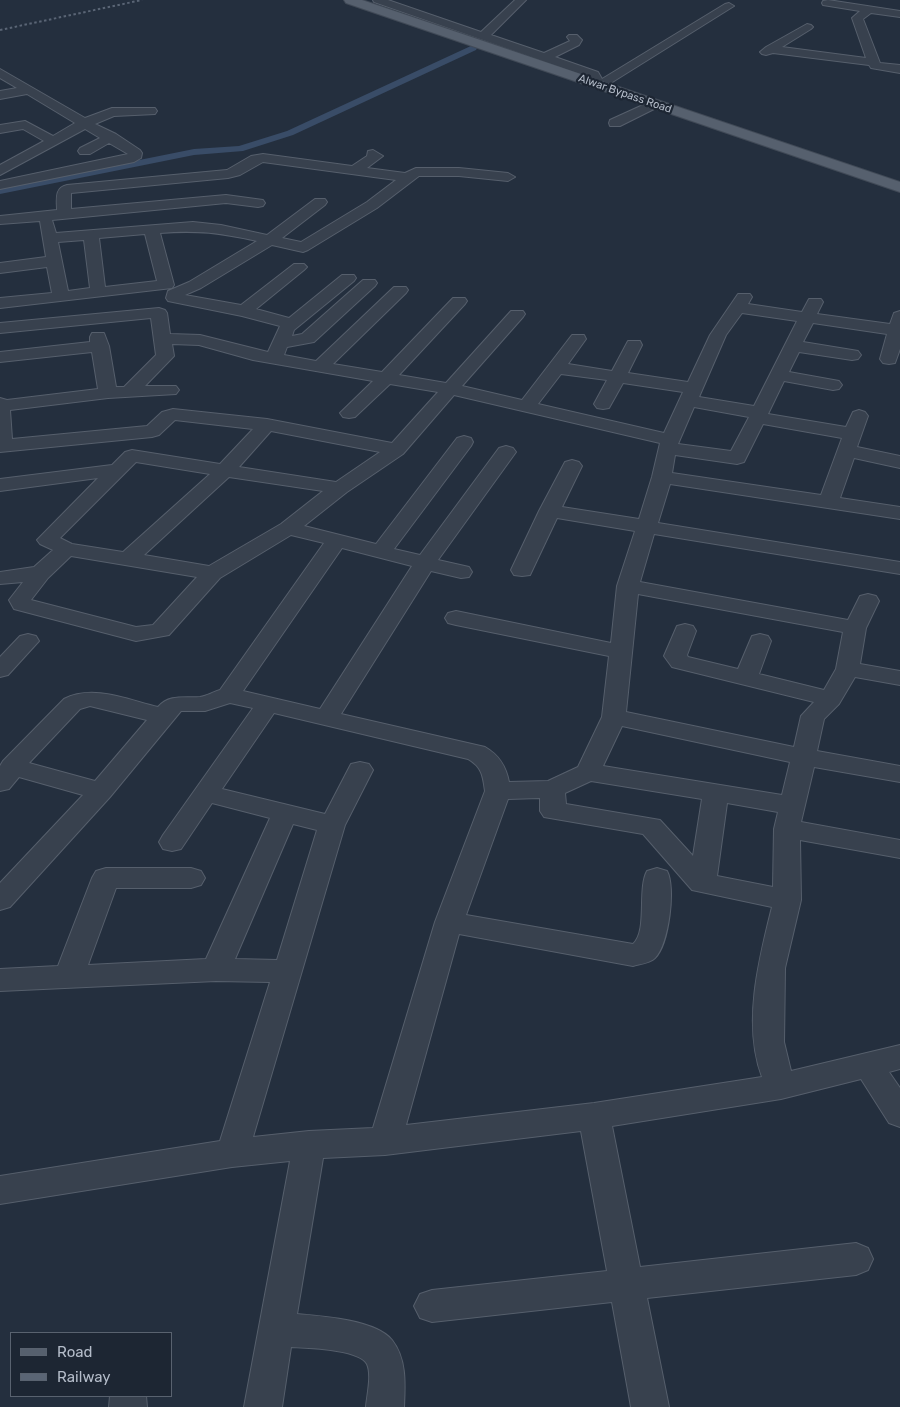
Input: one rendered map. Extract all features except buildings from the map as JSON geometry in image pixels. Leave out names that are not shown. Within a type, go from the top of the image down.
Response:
[{"type":"main road","name":"Alwar Bypass Road","points":[[350,0],[900,187]]},
{"type":"main road","name":"Alwar Bypass Road","points":[[364,0],[900,181]]},
{"type":"street","points":[[483,36],[521,0]]},
{"type":"street","points":[[852,7],[862,0]]},
{"type":"street","points":[[382,2],[585,71],[602,81],[729,6]]},
{"type":"street","points":[[382,2],[418,2]]},
{"type":"street","points":[[827,3],[899,15]]},
{"type":"street","points":[[857,18],[870,9]]},
{"type":"street","points":[[857,18],[899,15]]},
{"type":"street","points":[[857,18],[862,47],[875,66],[900,69]]},
{"type":"street","points":[[807,27],[766,52],[873,62]]},
{"type":"street","points":[[545,57],[575,43],[576,40],[573,37]]},
{"type":"street","points":[[792,37],[810,40]]},
{"type":"street","points":[[0,73],[111,137],[135,153],[134,158],[0,185]]},
{"type":"street","points":[[0,96],[28,90]]},
{"type":"street","points":[[112,112],[119,96]]},
{"type":"street","points":[[34,107],[51,103]]},
{"type":"street","points":[[614,122],[654,104]]},
{"type":"street","points":[[36,178],[85,123],[112,112],[148,106]]},
{"type":"street","points":[[0,129],[21,124],[30,128],[60,153]]},
{"type":"street","points":[[8,140],[30,128]]},
{"type":"street","points":[[84,150],[111,137]]},
{"type":"street","points":[[0,170],[34,152],[60,153],[102,164]]},
{"type":"street","points":[[355,170],[376,156],[373,154]]},
{"type":"street","points":[[64,214],[64,192],[67,190],[228,174],[259,158],[408,178]]},
{"type":"street","points":[[49,238],[188,226],[221,230],[299,247],[306,246],[372,205],[416,172],[459,172],[508,177]]},
{"type":"street","points":[[0,220],[226,200],[264,199],[221,230]]},
{"type":"street","points":[[130,391],[165,356],[159,313],[171,292],[195,285],[268,241],[320,202]]},
{"type":"street","points":[[44,216],[61,296]]},
{"type":"street","points":[[152,228],[171,292]]},
{"type":"street","points":[[91,234],[98,292]]},
{"type":"street","points":[[0,268],[54,261]]},
{"type":"street","points":[[244,311],[299,267]]},
{"type":"street","points":[[277,350],[284,332],[348,278]]},
{"type":"street","points":[[163,339],[200,340],[253,355],[277,350],[308,338],[369,283]]},
{"type":"street","points":[[320,366],[400,290]]},
{"type":"street","points":[[159,313],[144,312],[2,328],[0,301],[98,292],[171,292],[292,324]]},
{"type":"street","points":[[349,413],[386,378],[459,301]]},
{"type":"street","points":[[588,772],[614,717],[628,586],[662,477],[668,444],[718,335],[740,302],[811,310],[899,326],[889,359]]},
{"type":"street","points":[[728,486],[737,458],[811,310]]},
{"type":"street","points":[[67,549],[40,573],[20,600],[22,604],[136,634],[161,630],[212,573],[288,528],[340,488],[396,450],[518,314]]},
{"type":"street","points":[[308,338],[343,346]]},
{"type":"street","points":[[528,406],[578,339]]},
{"type":"street","points":[[0,357],[99,341],[108,393]]},
{"type":"street","points":[[603,404],[634,345]]},
{"type":"street","points":[[793,346],[852,355]]},
{"type":"street","points":[[277,350],[320,366],[450,389],[528,406],[668,444],[737,458]]},
{"type":"street","points":[[557,368],[618,376],[691,395],[759,416],[853,434],[900,462]]},
{"type":"street","points":[[779,375],[833,385]]},
{"type":"street","points":[[152,431],[2,445],[0,404],[130,391],[170,390]]},
{"type":"street","points":[[212,573],[67,549],[47,540],[132,456],[152,431],[168,416],[173,414],[267,425],[396,450]]},
{"type":"street","points":[[128,560],[225,470],[267,425]]},
{"type":"street","points":[[829,501],[853,434]]},
{"type":"street","points":[[381,552],[464,442]]},
{"type":"street","points":[[326,718],[426,563],[506,452]]},
{"type":"street","points":[[132,456],[340,488]]},
{"type":"street","points":[[522,570],[572,466]]},
{"type":"street","points":[[0,485],[117,470]]},
{"type":"street","points":[[662,477],[900,513]]},
{"type":"street","points":[[549,511],[900,568]]},
{"type":"street","points":[[288,528],[461,572]]},
{"type":"street","points":[[0,900],[101,791],[171,707],[177,704],[205,704],[228,695],[336,540]]},
{"type":"street","points":[[0,578],[40,573]]},
{"type":"street","points":[[628,586],[855,628]]},
{"type":"street","points":[[781,1086],[774,1068],[769,1042],[769,1010],[771,968],[787,900],[789,817],[813,716],[831,699],[848,669],[855,628],[868,601]]},
{"type":"street","points":[[456,618],[622,652]]},
{"type":"street","points":[[685,631],[675,656],[676,660],[831,699]]},
{"type":"street","points":[[0,670],[28,641]]},
{"type":"street","points":[[746,678],[760,641]]},
{"type":"street","points":[[848,669],[900,678]]},
{"type":"street","points":[[228,695],[476,753],[485,758],[494,767],[498,791],[449,922],[385,1141]]},
{"type":"street","points":[[101,791],[10,763],[72,704],[80,700],[90,699],[163,716]]},
{"type":"street","points":[[172,842],[268,704]]},
{"type":"street","points":[[614,717],[802,758],[900,774]]},
{"type":"street","points":[[232,1153],[332,825],[360,770]]},
{"type":"street","points":[[498,791],[552,788],[588,772],[716,793],[789,817],[900,849]]},
{"type":"street","points":[[552,788],[553,811],[651,826],[702,883],[787,900]]},
{"type":"street","points":[[206,793],[332,825]]},
{"type":"street","points":[[702,883],[716,793]]},
{"type":"street","points":[[216,970],[285,813]]},
{"type":"street","points":[[69,976],[106,878],[191,878]]},
{"type":"street","points":[[449,922],[633,955],[642,952],[648,946],[652,934],[657,878]]},
{"type":"street","points":[[0,980],[216,970],[289,971]]},
{"type":"street","points":[[0,1190],[232,1153],[309,1145],[385,1141],[594,1116],[689,1102],[781,1086],[900,1057]]},
{"type":"street","points":[[868,1065],[900,1114]]},
{"type":"street","points":[[594,1116],[650,1407]]},
{"type":"street","points":[[263,1407],[309,1145]]},
{"type":"street","points":[[432,1306],[856,1259]]},
{"type":"street","points":[[277,1329],[346,1336],[366,1342],[379,1350],[384,1365],[385,1407]]},
{"type":"waterway","points":[[0,191],[194,152],[240,149],[290,133],[473,48]]},
{"type":"railway","points":[[0,30],[142,0]]}]
